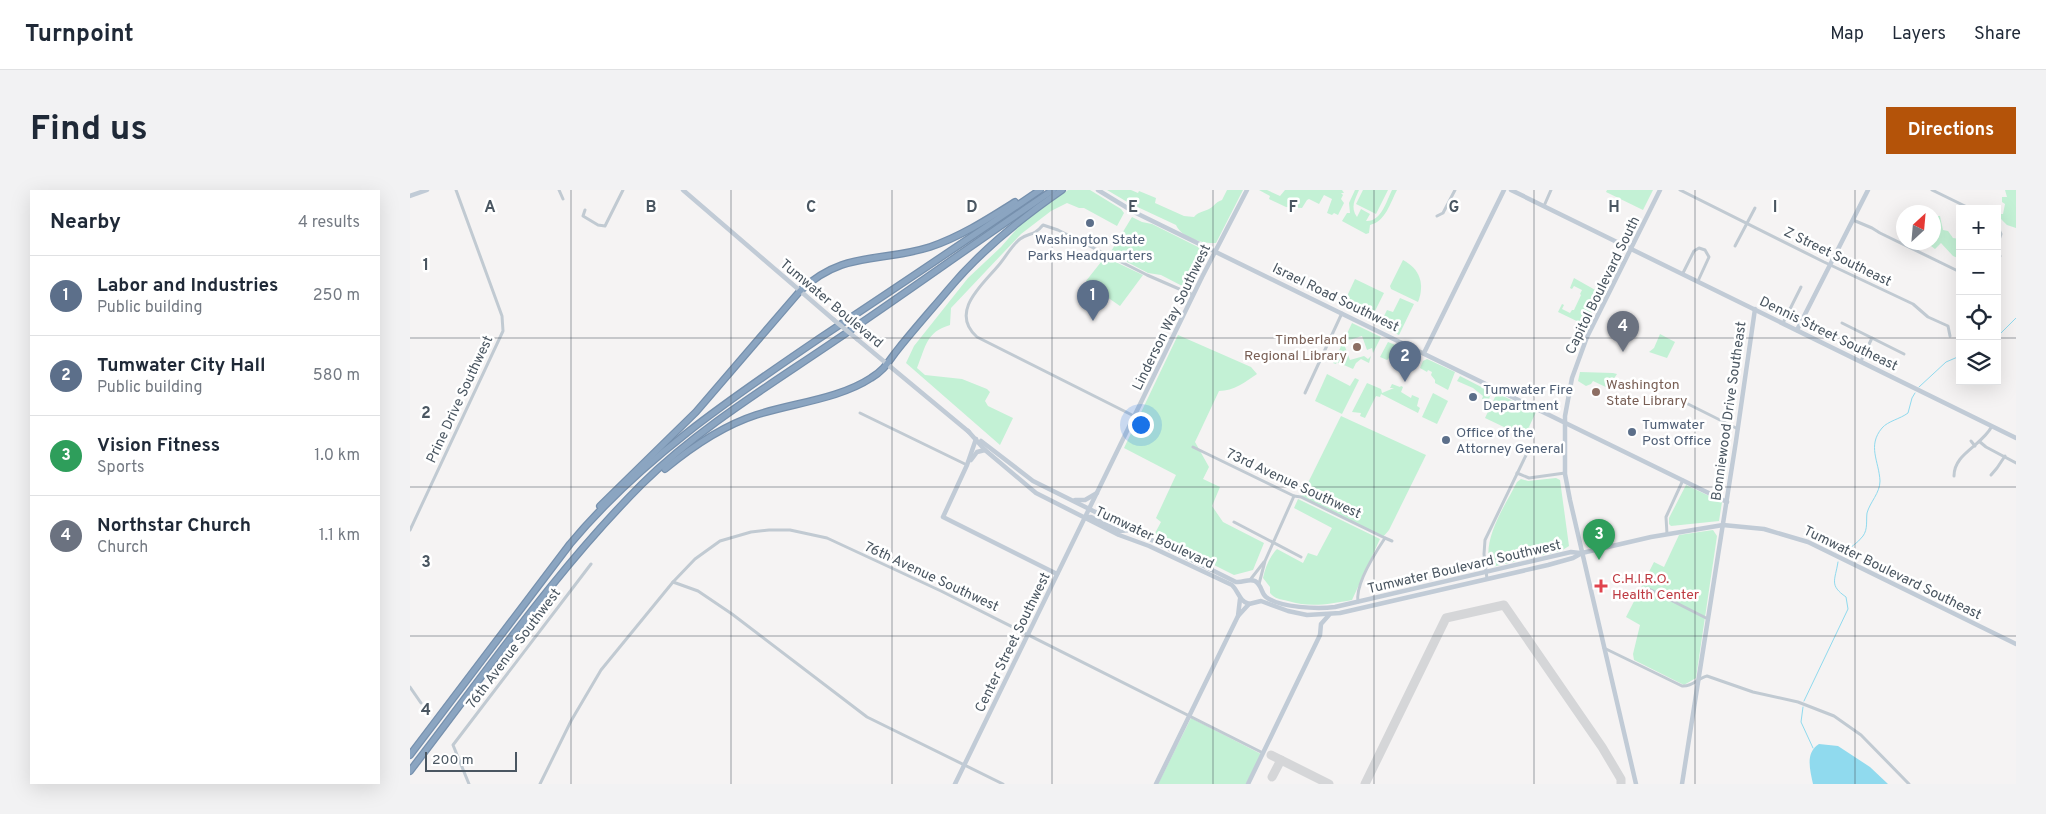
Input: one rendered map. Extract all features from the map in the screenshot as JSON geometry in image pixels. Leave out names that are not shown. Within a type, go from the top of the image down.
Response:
[{"type":"highway","points":[[410,754],[577,533],[605,501],[696,412],[800,291],[825,272],[846,262],[913,251],[948,240],[1038,190]]},
{"type":"highway","points":[[562,554],[587,524],[629,482],[702,420],[1038,190]]},
{"type":"highway","points":[[410,771],[571,560],[626,500],[667,462],[711,426],[1053,190]]},
{"type":"highway","points":[[626,500],[689,450],[726,427],[755,415],[848,390],[871,378],[888,365],[897,350],[970,266],[1016,223],[1062,190]]},
{"type":"street","points":[[410,196],[427,190]]},
{"type":"street","name":"Prine Drive Southwest","points":[[410,530],[503,331],[502,316],[456,190]]},
{"type":"street","points":[[559,190],[563,199]]},
{"type":"street","points":[[585,210],[584,216],[598,225],[605,226],[623,190]]},
{"type":"street","name":"Tumwater Boulevard","points":[[683,190],[888,365],[968,431],[1033,481],[1236,582],[1244,582]]},
{"type":"street","name":"Israel Road Southwest","points":[[1098,190],[1128,209],[1727,502]]},
{"type":"street","name":"Linderson Way Southwest","points":[[1089,509],[1193,295],[1247,190]]},
{"type":"street","points":[[1437,216],[1443,213],[1455,190]]},
{"type":"street","points":[[1424,353],[1504,190]]},
{"type":"street","name":"Dennis Street Southeast","points":[[1511,190],[1522,192],[1544,206],[2016,438]]},
{"type":"street","points":[[1544,206],[1551,190]]},
{"type":"street","name":"Capitol Boulevard South","points":[[1636,784],[1603,648],[1565,473],[1565,422],[1572,378],[1579,355],[1660,190]]},
{"type":"street","name":"Z Street Southeast","points":[[1680,190],[1746,224],[1913,304],[1928,317],[1948,326],[1950,336]]},
{"type":"street","points":[[1797,330],[1853,220],[1866,190]]},
{"type":"street","points":[[1932,190],[1963,205]]},
{"type":"street","points":[[1735,246],[1755,208]]},
{"type":"street","points":[[1853,220],[1956,270]]},
{"type":"street","points":[[1135,416],[977,337],[971,332],[966,314],[972,297],[982,282],[1020,239],[1033,234],[1043,225],[1058,230],[1193,295]]},
{"type":"street","points":[[1683,273],[1694,251],[1699,248],[1705,250],[1709,257],[1698,281]]},
{"type":"street","points":[[1783,323],[1801,287]]},
{"type":"street","name":"Bonniewood Drive Southeast","points":[[1682,784],[1727,502],[1755,309]]},
{"type":"street","points":[[1305,393],[1342,313]]},
{"type":"street","points":[[1842,323],[1904,354]]},
{"type":"street","points":[[1861,361],[1872,338]]},
{"type":"street","points":[[1676,398],[1738,428]]},
{"type":"street","points":[[860,413],[967,465]]},
{"type":"street","points":[[1954,476],[1957,462],[1980,442],[1992,426]]},
{"type":"street","name":"Tumwater Boulevard","points":[[968,431],[985,450],[1036,493],[1119,535],[1156,549],[1232,585],[1238,592]]},
{"type":"street","points":[[976,439],[967,465],[943,517],[1057,574]]},
{"type":"street","points":[[1971,441],[1975,446]]},
{"type":"street","points":[[1980,442],[2016,462]]},
{"type":"street","name":"73rd Avenue Southwest","points":[[1193,447],[1392,541]]},
{"type":"street","points":[[1487,579],[1484,554],[1485,540],[1529,449]]},
{"type":"street","points":[[967,465],[977,452],[985,450]]},
{"type":"street","points":[[1990,475],[2005,456]]},
{"type":"street","points":[[1517,473],[1529,478],[1565,473]]},
{"type":"street","points":[[1666,534],[1666,517],[1683,480]]},
{"type":"street","points":[[1071,500],[1085,500],[1097,493]]},
{"type":"street","points":[[1156,784],[1238,616],[1249,604],[1256,602],[1262,591],[1259,584],[1265,561],[1294,496]]},
{"type":"street","name":"Center Street Southwest","points":[[954,784],[1089,509]]},
{"type":"street","points":[[1085,517],[1091,517],[1120,530],[1132,530]]},
{"type":"street","points":[[1234,522],[1301,557]]},
{"type":"street","name":"Tumwater Boulevard Southeast","points":[[1582,553],[1666,534],[1723,525],[1764,529],[1808,542],[2016,644]]},
{"type":"street","name":"76th Avenue Southwest","points":[[540,784],[571,721],[601,670],[673,582],[695,559],[720,541],[752,532],[790,530],[827,538],[1028,634],[1263,752]]},
{"type":"street","points":[[1358,602],[1357,596],[1360,586],[1377,550],[1385,538]]},
{"type":"street","name":"Tumwater Boulevard Southwest","points":[[1262,591],[1266,597],[1277,602],[1301,608],[1317,609],[1358,602],[1571,552],[1582,553]]},
{"type":"street","name":"Tumwater Boulevard Southwest","points":[[1256,602],[1262,602],[1295,613],[1329,615],[1548,565],[1573,558],[1582,553]]},
{"type":"street","points":[[1238,616],[1240,599],[1238,592],[1244,582],[1250,580],[1265,561]]},
{"type":"street","name":"76th Avenue Southwest","points":[[469,784],[453,745],[591,564]]},
{"type":"street","points":[[1250,580],[1259,584]]},
{"type":"street","points":[[673,582],[698,591],[732,614],[849,704],[879,724],[1003,784]]},
{"type":"street","points":[[1647,588],[1708,619]]},
{"type":"street","points":[[1240,599],[1249,604]]},
{"type":"street","points":[[1313,615],[1322,624]]},
{"type":"street","points":[[1248,784],[1320,635],[1322,624],[1329,615]]},
{"type":"street","points":[[1603,648],[1679,685],[1690,686],[1707,676],[1753,692],[1798,702],[1824,712],[1861,735],[1908,784]]},
{"type":"street","points":[[410,687],[421,703]]},
{"type":"green space","points":[[1068,190],[1090,190],[1121,209],[1124,213],[1117,226],[1084,208],[1067,203],[1051,211],[1021,234],[951,308],[950,325],[931,336],[917,368],[925,375],[962,379],[987,389],[990,392],[985,401],[988,406],[1013,418],[1000,445],[906,363],[914,346],[968,278],[1001,247],[1021,224]]},
{"type":"green space","points":[[1107,190],[1131,190],[1138,193],[1139,191],[1156,198],[1155,203],[1184,216],[1194,217],[1222,200],[1227,190],[1243,190],[1216,243],[1211,243],[1188,237],[1176,225],[1129,203]]},
{"type":"green space","points":[[1259,190],[1267,190],[1280,196],[1285,190],[1342,190],[1344,193],[1341,193],[1343,195],[1341,199],[1344,203],[1338,215],[1334,213],[1332,215],[1327,213],[1332,199],[1324,195],[1319,204],[1309,199],[1302,208],[1286,207],[1269,199],[1270,196]]},
{"type":"green space","points":[[1355,190],[1359,190],[1354,204],[1355,213],[1357,217],[1361,209],[1370,214],[1366,221],[1379,215],[1392,190],[1397,190],[1384,216],[1370,225],[1369,233],[1366,234],[1342,221],[1347,213],[1350,213],[1349,203]]},
{"type":"green space","points":[[1363,190],[1388,190],[1376,214],[1356,204]]},
{"type":"green space","points":[[1607,190],[1653,190],[1643,210],[1606,192]]},
{"type":"green space","points":[[2005,190],[2016,190],[2016,228],[2007,225],[2001,219],[2005,204],[2002,202],[2002,197],[2007,197]]},
{"type":"green space","points":[[1132,217],[1152,224],[1206,251],[1208,255],[1190,290],[1161,275],[1148,273],[1110,253]]},
{"type":"green space","points":[[1941,221],[1943,230],[1948,231],[1953,238],[1956,238],[1956,257],[1941,243]]},
{"type":"green space","points":[[1105,257],[1143,275],[1120,306],[1107,297],[1100,306],[1092,300],[1099,291],[1086,281]]},
{"type":"green space","points":[[1403,260],[1414,268],[1421,283],[1418,302],[1391,289],[1390,286]]},
{"type":"green space","points":[[1574,278],[1597,291],[1602,291],[1585,325],[1558,312],[1562,304],[1564,305],[1562,309],[1570,313],[1574,310],[1582,290],[1574,286],[1572,289],[1570,288]]},
{"type":"green space","points":[[1355,279],[1384,293],[1370,321],[1342,307]]},
{"type":"green space","points":[[1400,298],[1414,304],[1399,335],[1379,326],[1387,310],[1393,312]]},
{"type":"green space","points":[[1352,323],[1381,337],[1373,353],[1372,348],[1367,350],[1362,336],[1346,341],[1344,344],[1350,360],[1364,356],[1368,359],[1371,356],[1369,363],[1361,359],[1353,369],[1337,362],[1336,364],[1333,363]]},
{"type":"green space","points":[[1660,334],[1675,342],[1667,358],[1649,352],[1654,348]]},
{"type":"green space","points":[[1178,335],[1251,367],[1257,374],[1234,388],[1219,391],[1195,442],[1209,467],[1203,479],[1220,487],[1212,506],[1223,522],[1264,543],[1253,570],[1234,575],[1154,535],[1161,522],[1156,518],[1176,475],[1124,448]]},
{"type":"green space","points":[[1388,342],[1416,353],[1418,358],[1415,364],[1409,364],[1410,361],[1398,355],[1387,360],[1380,357]]},
{"type":"green space","points":[[1427,359],[1455,372],[1448,390],[1435,383],[1431,375],[1432,372],[1428,370],[1427,372],[1420,368],[1423,361]]},
{"type":"green space","points":[[1580,372],[1617,374],[1611,383],[1610,389],[1593,381],[1586,386],[1578,381]]},
{"type":"green space","points":[[1327,374],[1350,386],[1355,378],[1359,380],[1342,414],[1315,401]]},
{"type":"green space","points":[[1460,376],[1491,392],[1488,403],[1473,388],[1457,381]]},
{"type":"green space","points":[[1367,383],[1381,389],[1382,393],[1394,388],[1390,388],[1392,384],[1403,387],[1401,392],[1411,398],[1412,395],[1419,398],[1417,406],[1420,408],[1418,413],[1381,394],[1380,397],[1376,396],[1365,418],[1360,416],[1361,413],[1352,412]]},
{"type":"green space","points":[[1433,393],[1448,401],[1437,424],[1422,417]]},
{"type":"green space","points":[[1499,394],[1536,412],[1529,427],[1534,430],[1529,439],[1485,418],[1495,397]]},
{"type":"green space","points":[[1341,416],[1426,455],[1389,530],[1383,537],[1301,497]]},
{"type":"green space","points":[[1556,478],[1560,480],[1569,546],[1561,551],[1490,566],[1488,555],[1492,533],[1517,482],[1521,479],[1528,481]]},
{"type":"green space","points":[[1686,485],[1722,502],[1719,521],[1671,526],[1669,524],[1669,518]]},
{"type":"green space","points":[[1298,499],[1380,539],[1352,600],[1312,605],[1278,598],[1270,593],[1270,587],[1263,578],[1268,562],[1277,549],[1303,563],[1308,553],[1317,556],[1332,528],[1294,508]]},
{"type":"green space","points":[[1713,530],[1717,536],[1696,678],[1684,685],[1634,660],[1633,654],[1640,625],[1626,617],[1654,562],[1664,567],[1679,535]]},
{"type":"green space","points":[[1191,718],[1261,754],[1246,784],[1158,784]]},
{"type":"water","points":[[1819,744],[1838,746],[1870,767],[1888,784],[1813,784],[1810,757]]},
{"type":"waterway","points":[[2001,333],[2016,318]]},
{"type":"waterway","points":[[1919,387],[1946,362],[1956,358]]},
{"type":"waterway","points":[[1843,554],[1859,541],[1865,533],[1867,513],[1880,485],[1875,441],[1882,428],[1908,413],[1915,393]]},
{"type":"waterway","points":[[1804,701],[1848,609],[1846,597],[1835,586],[1838,562]]},
{"type":"waterway","points":[[1803,707],[1801,722],[1813,748]]},
{"type":"taxiway","points":[[1365,784],[1446,618],[1504,605],[1602,747],[1621,779],[1621,784]]},
{"type":"taxiway","points":[[1271,755],[1329,784]]},
{"type":"taxiway","points":[[1272,777],[1281,760]]},
{"type":"place","name":"Washington State Parks Headquarters","points":[[1090,223]]},
{"type":"place","name":"Labor and Industries","points":[[1093,321]]},
{"type":"place","name":"Timberland Regional Library","points":[[1357,347]]},
{"type":"place","name":"Northstar Church","points":[[1623,352]]},
{"type":"place","name":"Tumwater City Hall","points":[[1405,382]]},
{"type":"place","name":"Washington State Library","points":[[1596,392]]},
{"type":"place","name":"Tumwater Fire Department","points":[[1473,397]]},
{"type":"place","name":"Tumwater Post Office","points":[[1632,432]]},
{"type":"place","name":"Office of the Attorney General","points":[[1446,440]]},
{"type":"place","name":"Vision Fitness","points":[[1599,560]]},
{"type":"place","name":"C.H.I.R.O. Health Center","points":[[1601,586]]}]
